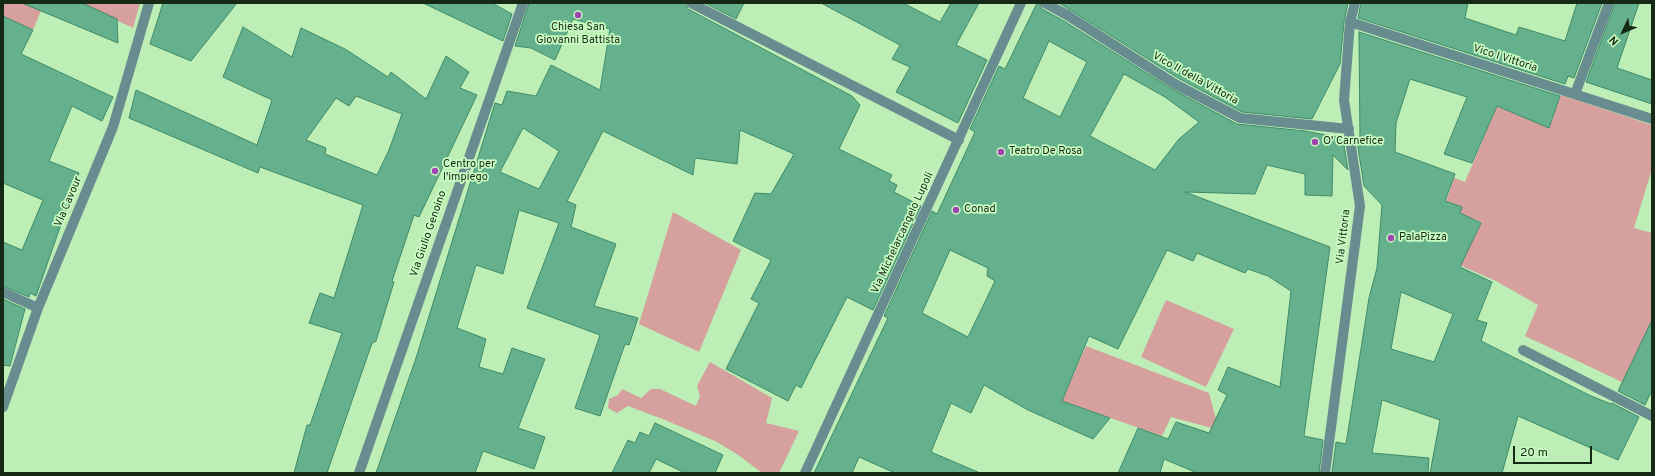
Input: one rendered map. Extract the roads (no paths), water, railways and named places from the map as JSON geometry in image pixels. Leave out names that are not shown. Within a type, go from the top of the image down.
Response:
[{"type":"street","name":"Via Cavour","points":[[3,407],[38,308],[113,127],[149,3]]},
{"type":"street","name":"Via Giulio Genoino","points":[[359,473],[523,3]]},
{"type":"street","points":[[691,3],[959,140]]},
{"type":"street","name":"Via Michelarcangelo Lupoli","points":[[805,473],[1021,3]]},
{"type":"street","name":"Vico II della Vittoria","points":[[1045,3],[1067,15],[1175,84],[1240,118],[1349,129]]},
{"type":"street","name":"Via Vittoria","points":[[1325,473],[1360,206],[1344,100],[1350,22],[1355,3]]},
{"type":"street","points":[[1576,94],[1609,3]]},
{"type":"street","name":"Vico I Vittoria","points":[[1350,22],[1652,119]]},
{"type":"street","points":[[3,292],[38,308]]},
{"type":"street","points":[[1523,350],[1652,416]]},
{"type":"place","name":"Chiesa San Giovanni Battista","points":[[578,15]]},
{"type":"place","name":"O' Carnefice","points":[[1315,142]]},
{"type":"place","name":"Teatro De Rosa","points":[[1001,152]]},
{"type":"place","name":"Centro per l'impiego","points":[[435,171]]},
{"type":"place","name":"Conad","points":[[956,210]]},
{"type":"place","name":"PalaPizza","points":[[1391,238]]}]
